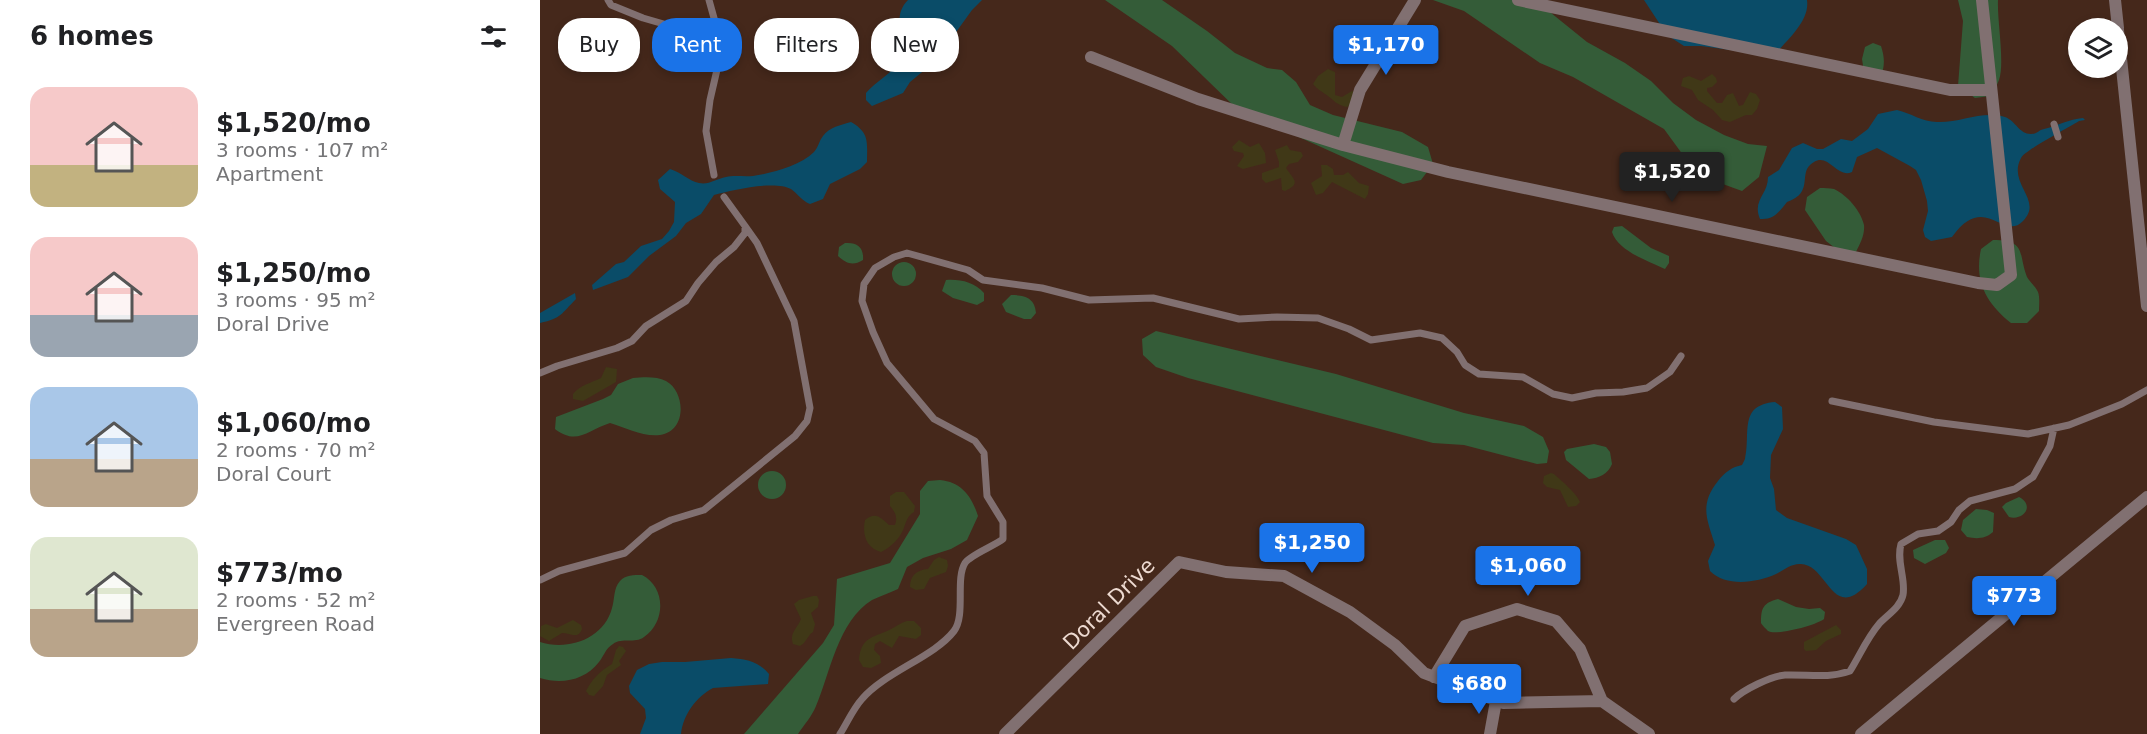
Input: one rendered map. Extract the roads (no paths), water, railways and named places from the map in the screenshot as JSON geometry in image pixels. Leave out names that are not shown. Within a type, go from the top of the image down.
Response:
[{"type":"street","points":[[1342,145],[1360,90],[1415,0]]},
{"type":"street","points":[[1518,0],[1950,90],[1991,90]]},
{"type":"street","points":[[1091,57],[1198,99],[1342,145],[1448,172],[1978,283],[1997,285],[2011,274],[1982,0]]},
{"type":"street","points":[[2115,0],[2117,18]]},
{"type":"street","points":[[2123,78],[2147,306]]},
{"type":"street","points":[[1861,734],[2147,497]]},
{"type":"street","name":"Doral Drive","points":[[1005,734],[1179,562],[1226,572],[1284,576],[1350,612],[1395,645],[1424,673],[1496,701],[1503,703],[1602,701]]},
{"type":"street","points":[[1434,677],[1465,626],[1517,609],[1556,621],[1580,650],[1602,701],[1649,734]]},
{"type":"street","points":[[1490,734],[1496,701]]},
{"type":"lane","points":[[608,0],[611,5],[652,21]]},
{"type":"lane","points":[[709,0],[714,18]]},
{"type":"lane","points":[[714,175],[706,131],[716,72]]},
{"type":"lane","points":[[2054,124],[2058,136]]},
{"type":"lane","points":[[540,580],[559,571],[625,553],[651,530],[671,520],[704,510],[778,451],[807,421],[810,408],[794,321],[757,243],[724,197]]},
{"type":"lane","points":[[540,373],[632,341],[646,326],[686,300],[716,262],[734,247],[745,233],[745,226]]},
{"type":"lane","points":[[840,734],[862,699],[892,674],[938,646],[956,630],[964,564],[973,556],[991,548],[1003,539],[1003,522],[987,496],[984,453],[975,441],[934,419],[887,363],[873,332],[862,300],[864,284],[875,268],[894,257],[907,253],[968,270],[983,280],[1042,288],[1089,300],[1154,298],[1239,319],[1318,318],[1349,328],[1371,340],[1420,333],[1442,338],[1457,352],[1465,365],[1479,374],[1523,377],[1553,394],[1572,398],[1647,388],[1670,372],[1681,356]]},
{"type":"lane","points":[[1832,401],[1977,428],[2028,434],[2069,425],[2122,404],[2147,390]]},
{"type":"lane","points":[[1734,699],[1741,692],[1782,675],[1834,676],[1850,671],[1867,639],[1894,610],[1903,596],[1898,554],[1901,544],[1917,534],[1938,531],[1951,522],[1959,510],[1970,501],[2015,489],[2033,477],[2050,446],[2054,428]]},
{"type":"water","points":[[908,0],[982,0],[959,28],[959,18],[900,18]]},
{"type":"water","points":[[1644,0],[1807,0],[1807,7],[1798,28],[1777,52],[1761,54],[1684,46],[1667,35]]},
{"type":"water","points":[[889,72],[922,72],[910,82],[903,93],[872,106],[866,100],[866,93]]},
{"type":"water","points":[[1897,110],[1926,121],[1937,122],[1996,115],[2009,119],[2023,132],[2031,134],[2073,120],[2083,118],[2085,120],[2079,121],[2048,139],[2021,158],[2018,176],[2030,206],[2023,221],[2016,226],[2008,226],[1984,217],[1974,218],[1964,224],[1952,237],[1931,241],[1925,237],[1923,230],[1928,211],[1927,201],[1916,170],[1877,148],[1857,157],[1852,172],[1842,172],[1824,161],[1814,162],[1806,171],[1804,188],[1801,193],[1787,202],[1773,217],[1760,219],[1758,207],[1768,177],[1779,170],[1792,148],[1803,143],[1823,149],[1841,139],[1852,141],[1868,129],[1878,114]]},
{"type":"water","points":[[851,122],[862,130],[866,139],[867,162],[860,169],[830,184],[823,199],[810,204],[791,189],[775,185],[714,195],[701,214],[686,223],[676,236],[649,256],[628,277],[593,290],[592,285],[616,264],[624,262],[641,246],[662,239],[669,231],[674,222],[675,202],[660,189],[658,180],[670,169],[699,183],[709,183],[729,176],[753,176],[777,171],[808,157],[828,130]]},
{"type":"water","points":[[575,293],[576,299],[561,315],[540,323],[540,313]]},
{"type":"water","points":[[1775,402],[1782,407],[1783,429],[1771,455],[1770,478],[1774,489],[1776,510],[1787,518],[1846,539],[1856,545],[1867,569],[1867,584],[1855,594],[1846,597],[1838,595],[1818,573],[1801,564],[1791,566],[1768,577],[1742,582],[1724,579],[1710,571],[1708,561],[1715,545],[1706,512],[1708,497],[1723,475],[1742,465],[1745,459],[1748,422],[1751,414],[1763,404]]},
{"type":"water","points":[[731,658],[757,664],[769,674],[768,684],[713,688],[691,707],[684,720],[681,734],[640,734],[646,718],[645,709],[630,693],[629,686],[637,670],[649,664],[662,662]]}]
